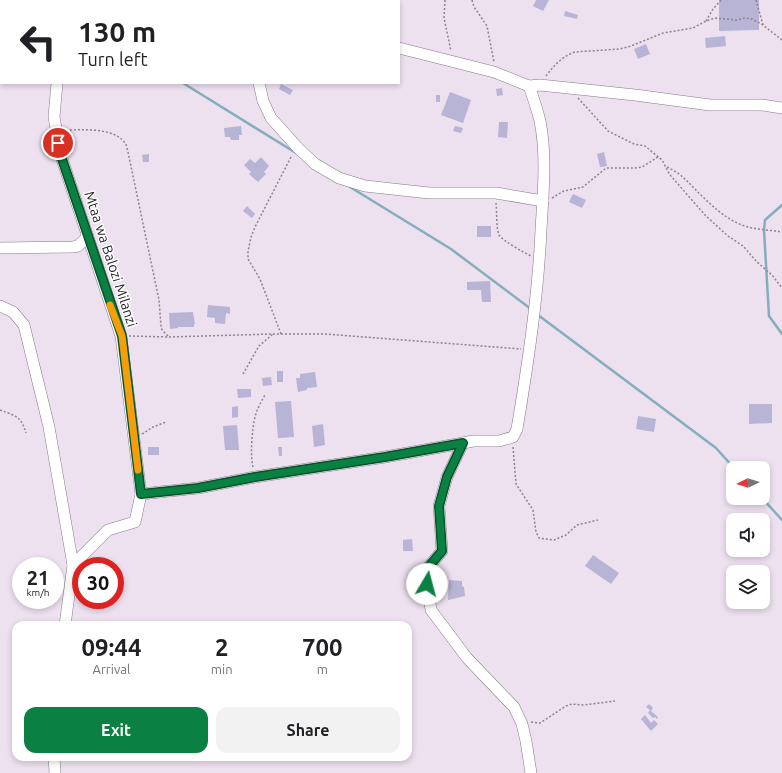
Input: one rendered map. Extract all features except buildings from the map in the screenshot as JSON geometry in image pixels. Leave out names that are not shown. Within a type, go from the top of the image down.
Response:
[{"type":"street","points":[[400,48],[494,72],[535,85],[635,95],[710,105],[762,105],[782,108]]},
{"type":"street","name":"Mtaa wa Balozi Milanzi","points":[[57,84],[54,117],[61,156],[122,336],[141,494]]},
{"type":"street","points":[[259,84],[266,109],[271,118],[298,148],[315,164],[339,178],[365,186],[429,192],[496,193],[543,203]]},
{"type":"street","points":[[81,557],[108,530],[134,522],[141,494],[198,488],[255,477],[385,457],[473,441],[499,441],[513,437],[517,429],[530,350],[540,259],[543,203],[543,147],[535,85]]},
{"type":"street","points":[[0,248],[73,247],[78,246],[88,236]]},
{"type":"street","points":[[0,306],[13,312],[24,326],[27,336],[49,427],[72,559]]},
{"type":"street","points":[[463,443],[447,477],[439,506],[442,551],[425,571],[431,610],[467,658],[514,707],[522,724],[531,773]]},
{"type":"street","points":[[66,621],[72,572]]},
{"type":"street","points":[[54,761],[55,773]]},
{"type":"path","points":[[445,0],[444,18],[454,62]]},
{"type":"path","points":[[472,0],[474,6],[487,26],[494,57],[494,72]]},
{"type":"path","points":[[706,21],[713,9],[721,0]]},
{"type":"path","points":[[756,0],[763,25]]},
{"type":"path","points":[[535,85],[554,65],[570,54],[576,52],[620,49],[663,33],[693,28],[715,18],[736,20],[746,18],[752,19],[763,25],[782,40]]},
{"type":"path","points":[[568,88],[608,131],[634,144],[645,146],[658,156],[670,175],[706,216],[728,236],[743,246],[757,262],[772,275],[782,288]]},
{"type":"path","points":[[56,130],[100,130],[112,134],[125,142],[159,300],[161,326],[162,330],[169,337]]},
{"type":"path","points":[[281,334],[260,279],[248,259],[248,252],[255,226],[294,152],[298,148]]},
{"type":"path","points":[[543,203],[560,192],[583,187],[606,168],[642,167],[658,156]]},
{"type":"path","points":[[666,167],[682,175],[720,213],[742,225],[782,232]]},
{"type":"path","points":[[496,193],[499,235],[519,250],[540,259]]},
{"type":"path","points":[[243,374],[259,346],[273,334]]},
{"type":"path","points":[[122,336],[169,337],[273,334],[352,335],[530,350]]},
{"type":"path","points":[[255,477],[251,460],[255,418],[260,402],[265,395]]},
{"type":"path","points":[[0,410],[18,417],[23,423],[26,433]]},
{"type":"path","points":[[134,440],[153,427],[166,422]]},
{"type":"path","points":[[513,437],[516,484],[533,510],[536,532],[539,538],[554,540],[566,535],[577,525],[598,520]]},
{"type":"path","points":[[522,724],[528,722],[540,723],[566,706],[572,704],[583,705],[615,701]]},
{"type":"waterway","points":[[185,84],[296,153]]},
{"type":"waterway","points":[[350,187],[451,249],[531,309]]},
{"type":"waterway","points":[[782,205],[765,220],[764,230],[769,316],[782,334]]},
{"type":"waterway","points":[[538,315],[716,448],[728,461]]},
{"type":"waterway","points":[[768,505],[782,520]]},
{"type":"slow traffic","points":[[110,305],[122,336],[138,470]]},
{"type":"route","points":[[58,143],[105,289],[122,336],[141,494],[198,488],[255,477],[385,457],[463,443],[447,477],[439,506],[442,551],[425,571],[427,584]]}]
